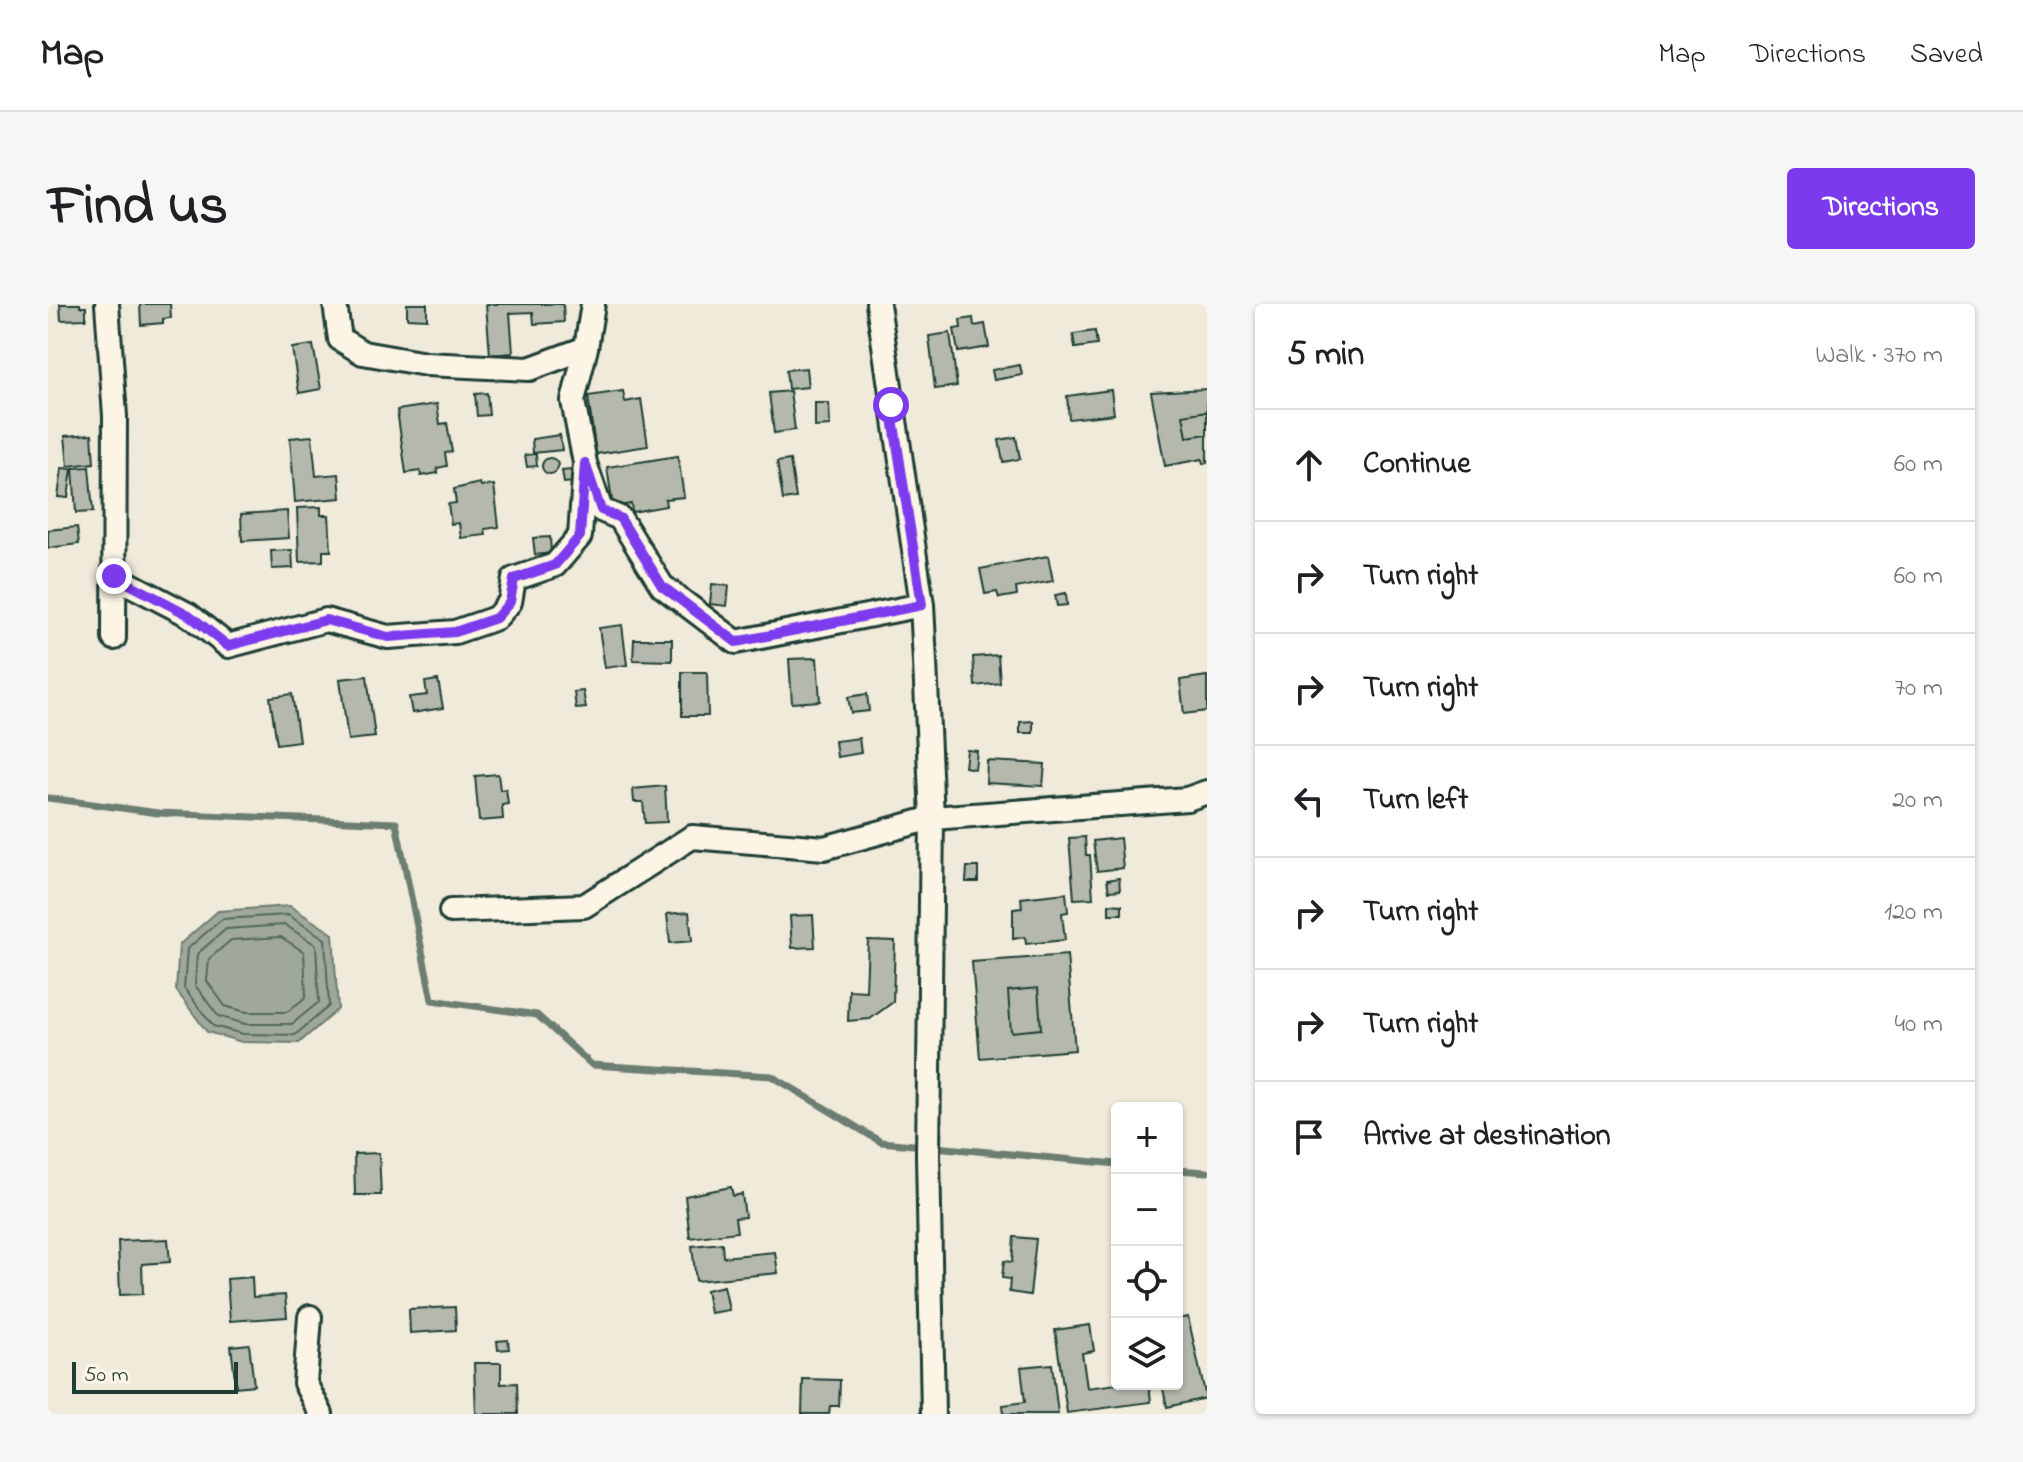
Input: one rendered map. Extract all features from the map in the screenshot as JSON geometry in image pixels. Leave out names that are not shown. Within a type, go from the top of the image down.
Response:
[{"type":"street","points":[[107,304],[115,416],[114,638]]},
{"type":"street","points":[[335,304],[340,339],[363,353],[426,364],[529,369],[586,348]]},
{"type":"street","points":[[593,304],[573,401],[585,463],[601,510],[620,518],[662,586],[736,642],[922,605]]},
{"type":"street","points":[[878,304],[922,605],[932,818],[928,1148],[933,1414]]},
{"type":"street","points":[[114,576],[189,615],[228,646],[326,620],[388,637],[455,632],[496,618],[510,602],[514,579],[555,565],[580,536],[585,463]]},
{"type":"street","points":[[451,911],[584,906],[692,837],[824,848],[932,818],[1187,799],[1207,792]]},
{"type":"street","points":[[310,1317],[305,1383],[321,1414]]},
{"type":"water","points":[[290,906],[333,934],[338,1009],[299,1043],[242,1042],[207,1032],[176,990],[179,945],[218,911]]},
{"type":"building","points":[[60,304],[86,307],[86,319],[61,320]]},
{"type":"building","points":[[140,304],[170,304],[171,318],[163,319],[163,323],[141,325]]},
{"type":"building","points":[[407,304],[427,304],[427,319],[407,318]]},
{"type":"building","points":[[486,304],[563,304],[564,322],[534,324],[533,312],[510,313],[513,353],[490,355]]},
{"type":"building","points":[[973,318],[974,326],[985,324],[989,347],[958,352],[954,329],[961,328],[960,320]]},
{"type":"building","points":[[1095,331],[1097,345],[1075,348],[1073,334]]},
{"type":"building","points":[[950,333],[957,386],[935,389],[929,336]]},
{"type":"building","points":[[313,345],[321,389],[299,393],[292,348]]},
{"type":"building","points":[[1020,365],[1022,375],[994,380],[992,370]]},
{"type":"building","points":[[806,368],[808,387],[788,389],[786,370]]},
{"type":"building","points":[[1207,389],[1207,411],[1183,415],[1187,437],[1207,434],[1207,463],[1203,464],[1202,459],[1165,466],[1151,392]]},
{"type":"building","points":[[1111,390],[1114,414],[1069,419],[1067,396]]},
{"type":"building","points":[[623,391],[625,402],[641,399],[648,446],[596,454],[588,396]]},
{"type":"building","points":[[790,391],[795,430],[774,433],[769,393]]},
{"type":"building","points":[[487,393],[489,415],[477,416],[475,394]]},
{"type":"building","points":[[815,403],[829,403],[830,426],[815,427]]},
{"type":"building","points":[[437,404],[440,424],[447,423],[452,452],[445,453],[447,466],[437,468],[438,473],[421,476],[420,471],[406,473],[397,410]]},
{"type":"building","points":[[1207,411],[1207,434],[1187,437],[1183,415]]},
{"type":"building","points":[[92,434],[94,463],[68,466],[65,436]]},
{"type":"building","points":[[560,435],[562,450],[533,453],[532,439]]},
{"type":"building","points":[[312,436],[316,476],[339,474],[341,498],[295,502],[290,438]]},
{"type":"building","points":[[1016,437],[1020,459],[1003,462],[999,440]]},
{"type":"building","points":[[536,454],[537,466],[527,467],[525,455]]},
{"type":"building","points":[[678,456],[684,497],[665,499],[666,506],[632,512],[631,504],[613,507],[607,467]]},
{"type":"building","points":[[550,458],[556,460],[556,472],[550,474],[544,472],[542,466],[544,460]]},
{"type":"building","points":[[790,460],[796,498],[783,500],[777,462]]},
{"type":"building","points":[[89,467],[93,512],[76,513],[73,468]]},
{"type":"building","points":[[62,468],[72,469],[68,498],[58,497]]},
{"type":"building","points":[[571,470],[573,482],[564,483],[562,471]]},
{"type":"building","points":[[480,483],[481,486],[494,485],[499,527],[485,529],[486,535],[461,538],[459,523],[451,524],[448,504],[456,503],[454,489]]},
{"type":"building","points":[[321,507],[321,515],[329,515],[331,551],[323,551],[323,561],[299,562],[297,508]]},
{"type":"building","points":[[287,511],[289,538],[242,541],[241,514]]},
{"type":"building","points":[[77,527],[79,544],[48,548],[48,530]]},
{"type":"building","points":[[550,537],[551,553],[535,555],[533,538]]},
{"type":"building","points":[[292,550],[293,568],[272,569],[271,551]]},
{"type":"building","points":[[1048,556],[1053,581],[1016,588],[1017,595],[999,598],[997,592],[985,594],[980,569]]},
{"type":"building","points":[[712,584],[729,586],[727,606],[710,604]]},
{"type":"building","points":[[1066,593],[1067,605],[1057,606],[1055,595]]},
{"type":"building","points":[[622,625],[627,665],[605,668],[599,628]]},
{"type":"building","points":[[634,639],[672,639],[672,661],[633,660]]},
{"type":"building","points":[[998,655],[1000,683],[975,686],[973,657]]},
{"type":"building","points":[[817,658],[820,701],[792,703],[789,659]]},
{"type":"building","points":[[682,672],[707,672],[708,716],[682,716]]},
{"type":"building","points":[[367,676],[375,737],[348,740],[340,679]]},
{"type":"building","points":[[1207,676],[1207,711],[1184,714],[1180,680]]},
{"type":"building","points":[[438,680],[443,708],[412,713],[409,697],[427,695],[425,682]]},
{"type":"building","points":[[583,691],[586,708],[576,709],[574,692]]},
{"type":"building","points":[[292,694],[299,741],[277,744],[270,697]]},
{"type":"building","points":[[867,694],[869,711],[851,713],[848,697]]},
{"type":"building","points":[[1033,721],[1033,733],[1020,733],[1020,722]]},
{"type":"building","points":[[859,738],[861,753],[837,757],[835,741]]},
{"type":"building","points":[[967,750],[977,751],[975,769],[965,767]]},
{"type":"building","points":[[987,761],[1045,764],[1043,786],[986,783]]},
{"type":"building","points":[[498,774],[500,790],[506,789],[508,804],[502,805],[503,819],[479,821],[475,776]]},
{"type":"building","points":[[665,786],[667,822],[645,823],[643,802],[634,802],[633,789]]},
{"type":"building","points":[[1085,837],[1086,855],[1090,855],[1093,898],[1074,899],[1069,838]]},
{"type":"building","points":[[1120,838],[1123,868],[1097,871],[1093,841]]},
{"type":"building","points":[[967,867],[978,867],[978,882],[966,882]]},
{"type":"building","points":[[1119,878],[1120,890],[1109,891],[1107,880]]},
{"type":"building","points":[[1066,893],[1068,912],[1062,913],[1065,940],[1026,944],[1025,937],[1013,939],[1013,909],[1022,908],[1021,898]]},
{"type":"building","points":[[1109,904],[1122,905],[1122,914],[1109,914]]},
{"type":"building","points":[[689,912],[692,941],[670,943],[667,914]]},
{"type":"building","points":[[813,915],[815,947],[792,948],[790,916]]},
{"type":"building","points":[[868,940],[895,941],[893,1002],[870,1019],[848,1021],[849,990],[866,991]]},
{"type":"building","points":[[1067,955],[1075,1050],[980,1058],[972,962]],"holes":[[[1038,988],[1041,1029],[1011,1032],[1008,991]]]},
{"type":"building","points":[[1038,988],[1041,1029],[1011,1032],[1008,991]]},
{"type":"building","points":[[379,1153],[381,1195],[355,1195],[354,1154]]},
{"type":"building","points":[[731,1187],[733,1196],[742,1194],[745,1217],[735,1218],[737,1232],[690,1238],[685,1196]]},
{"type":"building","points":[[1014,1237],[1036,1239],[1030,1295],[1009,1292],[1010,1279],[1002,1278],[1004,1261],[1012,1262]]},
{"type":"building","points":[[168,1239],[170,1262],[142,1264],[143,1294],[120,1295],[118,1241]]},
{"type":"building","points":[[722,1243],[723,1257],[775,1252],[778,1273],[696,1281],[692,1246]]},
{"type":"building","points":[[252,1277],[253,1297],[285,1295],[287,1317],[230,1321],[227,1279]]},
{"type":"building","points":[[724,1286],[729,1310],[710,1313],[706,1290]]},
{"type":"building","points":[[455,1307],[456,1330],[410,1333],[409,1309]]},
{"type":"building","points":[[1188,1317],[1206,1398],[1167,1407],[1163,1390],[1183,1390],[1183,1318]]},
{"type":"building","points":[[1090,1325],[1094,1351],[1082,1353],[1087,1388],[1111,1385],[1111,1390],[1150,1390],[1151,1402],[1067,1413],[1055,1330]]},
{"type":"building","points":[[508,1340],[509,1349],[498,1350],[497,1341]]},
{"type":"building","points":[[249,1344],[254,1385],[236,1387],[231,1346]]},
{"type":"building","points":[[474,1363],[501,1363],[501,1384],[517,1383],[518,1414],[476,1414]]},
{"type":"building","points":[[1052,1364],[1058,1414],[1004,1414],[1003,1405],[1025,1402],[1021,1367]]},
{"type":"building","points":[[803,1379],[840,1380],[839,1406],[830,1406],[829,1414],[802,1414]]},
{"type":"waterway","points":[[48,798],[158,813],[396,823],[432,1000],[537,1015],[592,1065],[772,1076],[881,1142],[1111,1163]]},
{"type":"waterway","points":[[1183,1170],[1207,1172]]},
{"type":"route","points":[[114,576],[189,615],[228,646],[326,620],[388,637],[455,632],[496,618],[510,602],[514,579],[555,565],[580,536],[585,463],[601,510],[620,518],[662,586],[736,642],[922,605],[891,405]]}]
